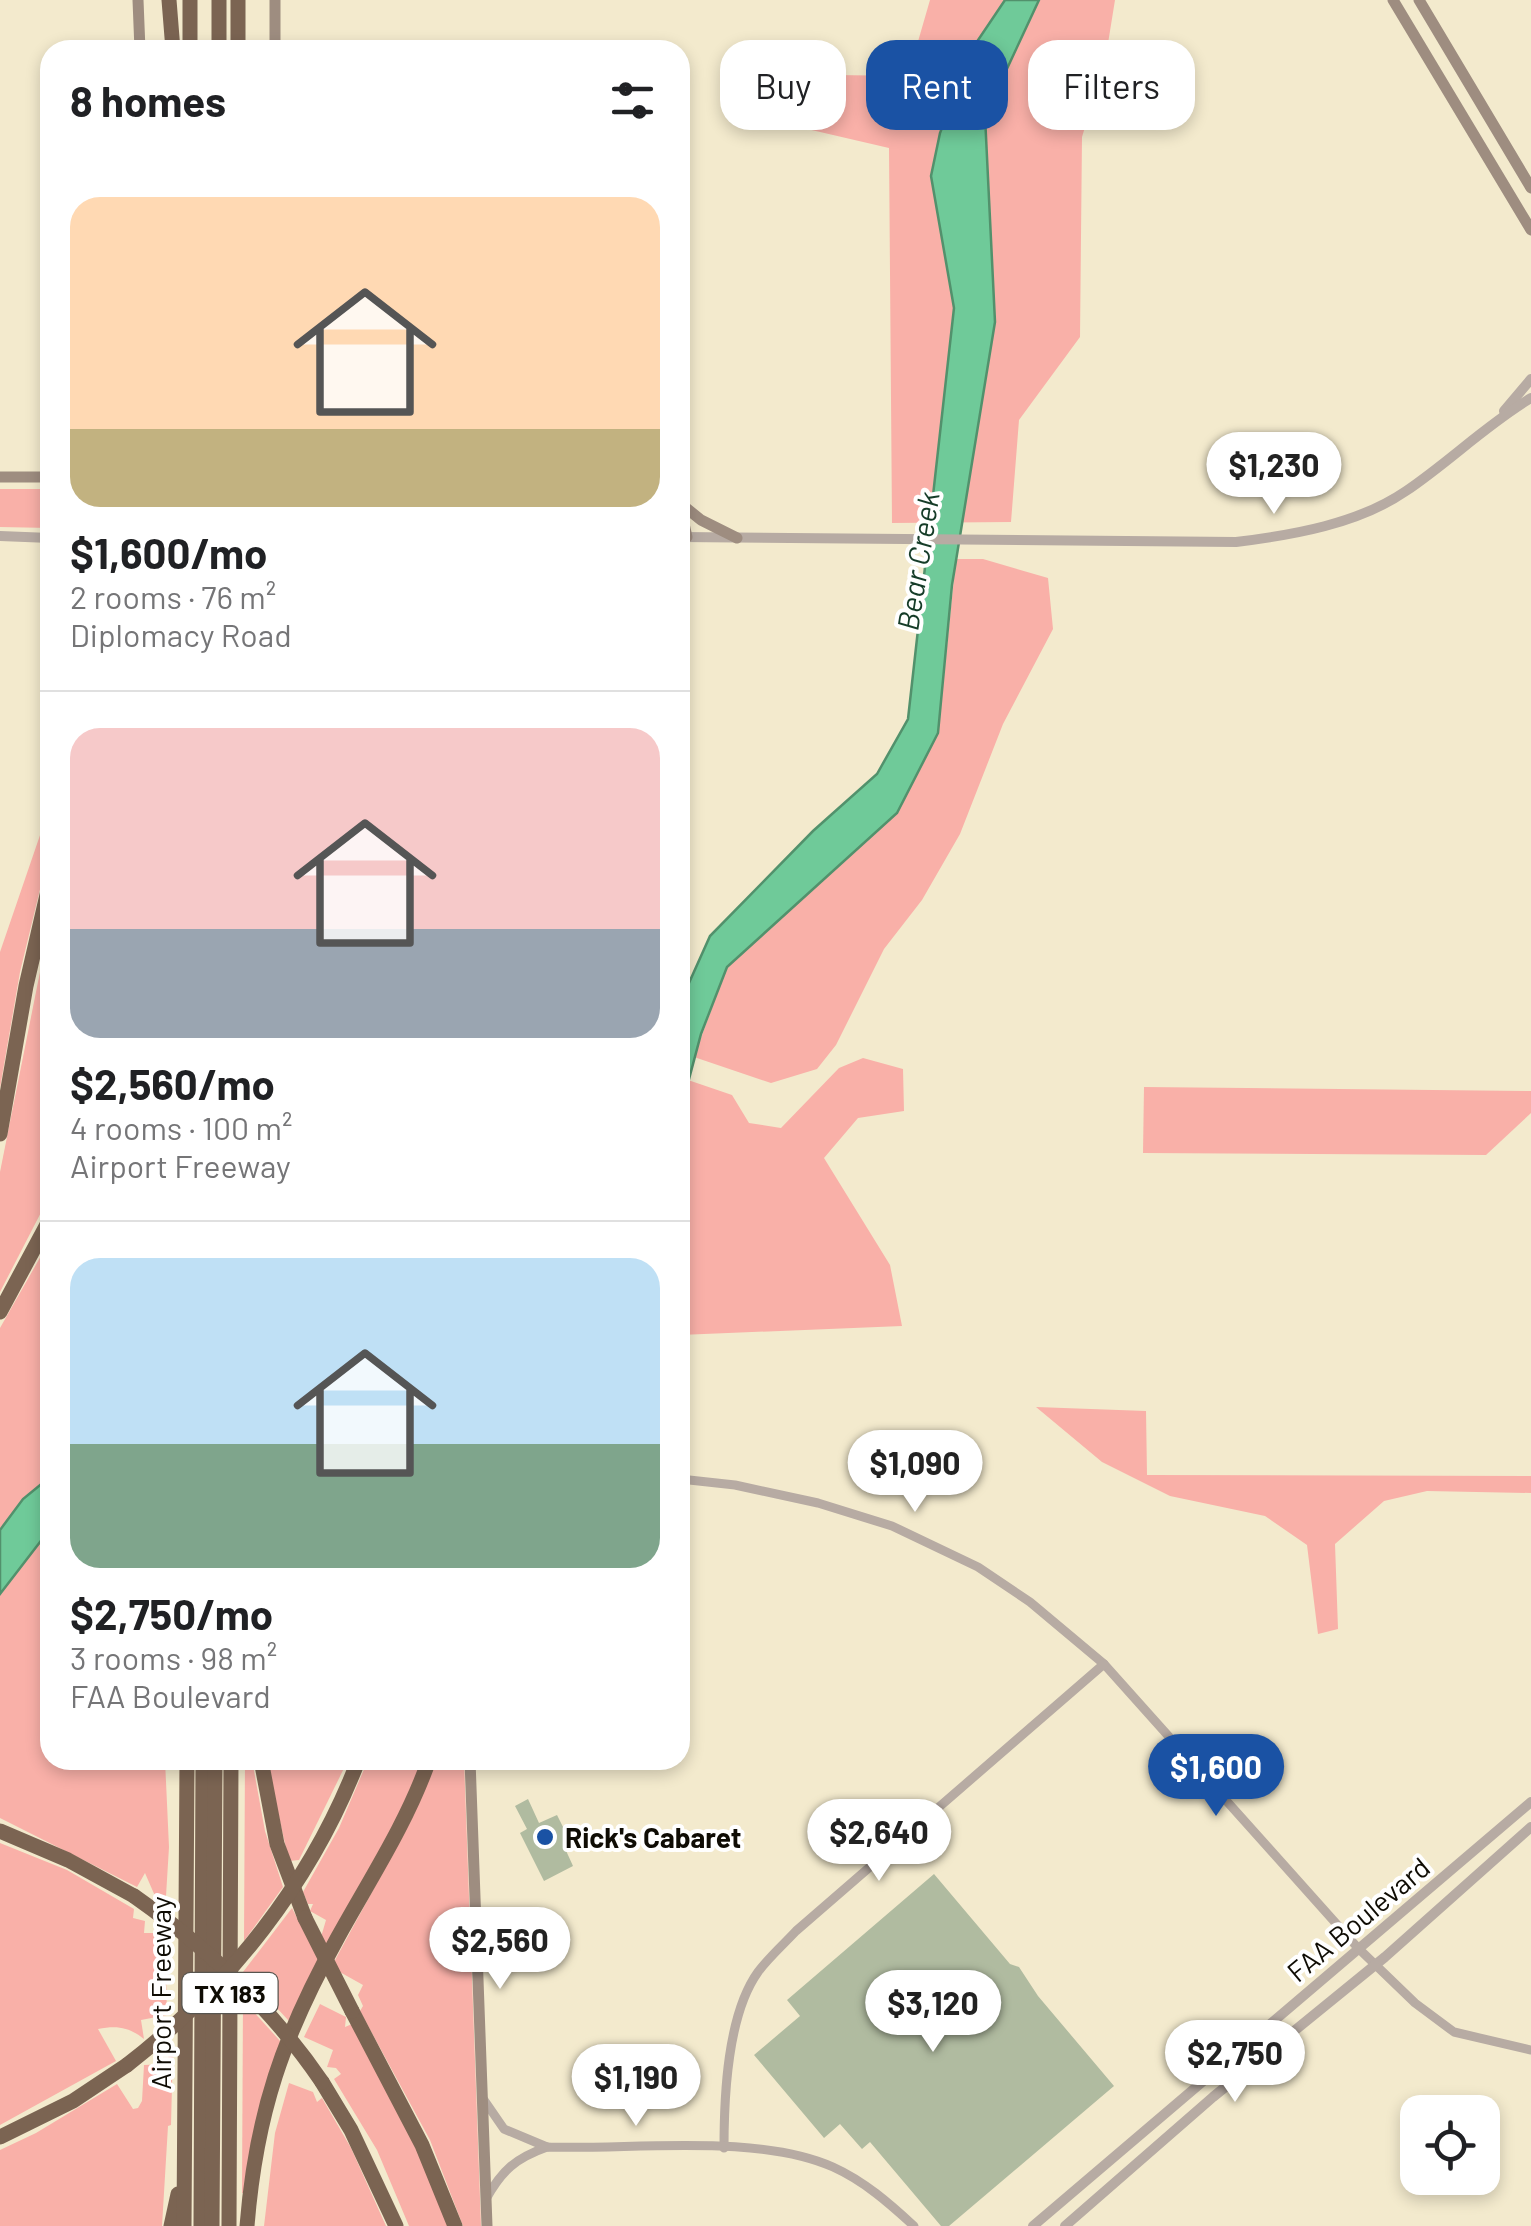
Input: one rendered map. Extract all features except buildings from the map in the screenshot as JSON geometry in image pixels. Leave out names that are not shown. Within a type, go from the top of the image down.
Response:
[{"type":"highway","points":[[169,0],[172,40]]},
{"type":"highway","points":[[190,0],[190,40]]},
{"type":"highway","points":[[210,0],[210,40]]},
{"type":"highway","points":[[219,0],[219,40]]},
{"type":"highway","points":[[238,0],[238,40]]},
{"type":"highway","points":[[0,1134],[40,925]]},
{"type":"highway","points":[[0,1312],[40,1238]]},
{"type":"highway","name":"Airport Freeway","points":[[184,2226],[187,1770]]},
{"type":"highway","points":[[200,2226],[203,1770]]},
{"type":"highway","points":[[212,2226],[214,1770]]},
{"type":"highway","name":"TX 183","points":[[228,2226],[231,1770]]},
{"type":"highway","points":[[263,1770],[277,1844],[305,1918],[422,2146],[455,2226]]},
{"type":"highway","points":[[0,2137],[73,2101],[126,2066],[193,2008],[256,1939],[307,1867],[353,1770]]},
{"type":"highway","points":[[247,2226],[261,2118],[284,2048],[335,1942],[395,1836],[425,1770]]},
{"type":"highway","points":[[0,1831],[68,1860],[134,1896],[194,1940],[242,1984],[274,2016],[322,2082],[352,2130],[396,2226]]},
{"type":"highway","points":[[170,2226],[184,2166]]},
{"type":"main road","points":[[138,0],[140,40]]},
{"type":"main road","points":[[276,0],[276,40]]},
{"type":"main road","points":[[1394,0],[1531,230]]},
{"type":"main road","points":[[1419,0],[1531,188]]},
{"type":"main road","points":[[1440,79],[1458,66]]},
{"type":"main road","points":[[0,476],[40,477]]},
{"type":"main road","points":[[690,512],[737,538]]},
{"type":"main road","points":[[470,1770],[487,2226]]},
{"type":"street","points":[[1501,416],[1531,379]]},
{"type":"street","points":[[690,538],[1236,542],[1295,535],[1354,516],[1403,494],[1501,416],[1531,398]]},
{"type":"street","points":[[0,536],[40,538]]},
{"type":"street","points":[[690,1480],[802,1499],[892,1526],[978,1567],[1030,1602],[1104,1664],[1374,1966],[1440,2026],[1494,2044],[1531,2050]]},
{"type":"street","points":[[724,2148],[724,2086],[737,2026],[756,1974],[796,1931],[1104,1664]]},
{"type":"street","name":"FAA Boulevard","points":[[1033,2226],[1531,1802]]},
{"type":"street","name":"FAA Boulevard","points":[[1065,2226],[1531,1828]]},
{"type":"street","points":[[1484,1842],[1498,1856]]},
{"type":"street","points":[[1226,2061],[1238,2076]]},
{"type":"street","points":[[482,2097],[504,2128],[547,2147]]},
{"type":"street","points":[[486,2199],[497,2180],[518,2158],[547,2147],[766,2150],[824,2164],[885,2199],[914,2226]]},
{"type":"street","points":[[1100,2169],[1112,2184]]},
{"type":"shaded area","points":[[930,0],[1115,0],[1109,40],[1028,40],[1028,130],[1084,130],[1080,337],[1019,420],[1011,522],[892,523],[889,148],[812,130],[846,130],[846,75],[866,75],[866,130],[1008,130],[1008,40],[918,40]]},
{"type":"shaded area","points":[[1005,0],[1039,0],[1008,67],[1008,40],[978,40]]},
{"type":"shaded area","points":[[986,130],[995,322],[952,585],[938,733],[897,813],[727,967],[690,1075],[690,981],[710,936],[813,831],[877,774],[908,719],[954,308],[931,176],[940,133]]},
{"type":"shaded area","points":[[0,489],[40,489],[40,528],[0,527]]},
{"type":"shaded area","points":[[956,559],[983,559],[1048,578],[1053,629],[1003,724],[960,834],[922,900],[884,949],[836,1045],[817,1069],[771,1083],[694,1057],[727,967],[897,812],[938,733]]},
{"type":"shaded area","points":[[40,835],[40,889],[20,972],[0,1088],[0,952]]},
{"type":"shaded area","points":[[40,972],[40,1214],[0,1292],[0,1172]]},
{"type":"shaded area","points":[[863,1058],[903,1069],[904,1111],[858,1118],[824,1158],[890,1265],[902,1326],[690,1335],[690,1081],[732,1095],[749,1123],[781,1128],[839,1068]]},
{"type":"shaded area","points":[[1144,1087],[1531,1091],[1531,1113],[1486,1155],[1143,1153]]},
{"type":"shaded area","points":[[40,1258],[40,1770],[165,1770],[169,1847],[166,1896],[155,1896],[145,1873],[137,1887],[0,1818],[0,1328]]},
{"type":"shaded area","points":[[1036,1407],[1146,1411],[1147,1475],[1531,1476],[1531,1493],[1427,1491],[1384,1501],[1335,1544],[1338,1629],[1318,1634],[1307,1545],[1265,1516],[1170,1496],[1102,1462]]},
{"type":"shaded area","points":[[40,1485],[40,1542],[0,1594],[0,1530],[23,1499]]},
{"type":"shaded area","points":[[245,1770],[254,1770],[265,1831],[283,1887],[244,1941]]},
{"type":"shaded area","points":[[268,1770],[343,1770],[299,1860],[289,1861]]},
{"type":"shaded area","points":[[364,1770],[421,1770],[407,1804],[327,1949],[321,1937],[326,1920],[310,1911],[313,1904],[308,1904],[303,1892],[339,1828]]},
{"type":"shaded area","points":[[433,1770],[464,1770],[481,2226],[463,2226],[430,2140],[360,2011],[363,2006],[358,1995],[363,1985],[338,1971],[334,1962],[412,1818]]},
{"type":"shaded area","points":[[0,1843],[67,1870],[134,1909],[133,1918],[145,1921],[144,1933],[165,1933],[167,2015],[141,2020],[144,2039],[122,2028],[98,2029],[116,2061],[0,2125]]},
{"type":"shaded area","points":[[292,1908],[320,1963],[289,2021],[243,1972]]},
{"type":"shaded area","points":[[243,2000],[281,2042],[245,2193],[242,2193]]},
{"type":"shaded area","points":[[320,2004],[346,2017],[345,2027],[352,2024],[416,2147],[449,2226],[409,2226],[377,2150],[334,2079],[341,2074],[336,2068],[327,2067],[333,2050],[304,2037]]},
{"type":"shaded area","points":[[169,2045],[173,2045],[171,2125],[162,2226],[0,2226],[0,2150],[117,2084],[133,2109],[138,2108],[144,2065],[168,2064]]},
{"type":"shaded area","points":[[289,2083],[313,2092],[317,2102],[322,2098],[351,2148],[386,2226],[264,2226],[275,2133]]},
{"type":"place","name":"Rick's Cabaret","points":[[545,1837]]},
{"type":"water label","name":"Bear Creek","points":[[917,561]]}]
